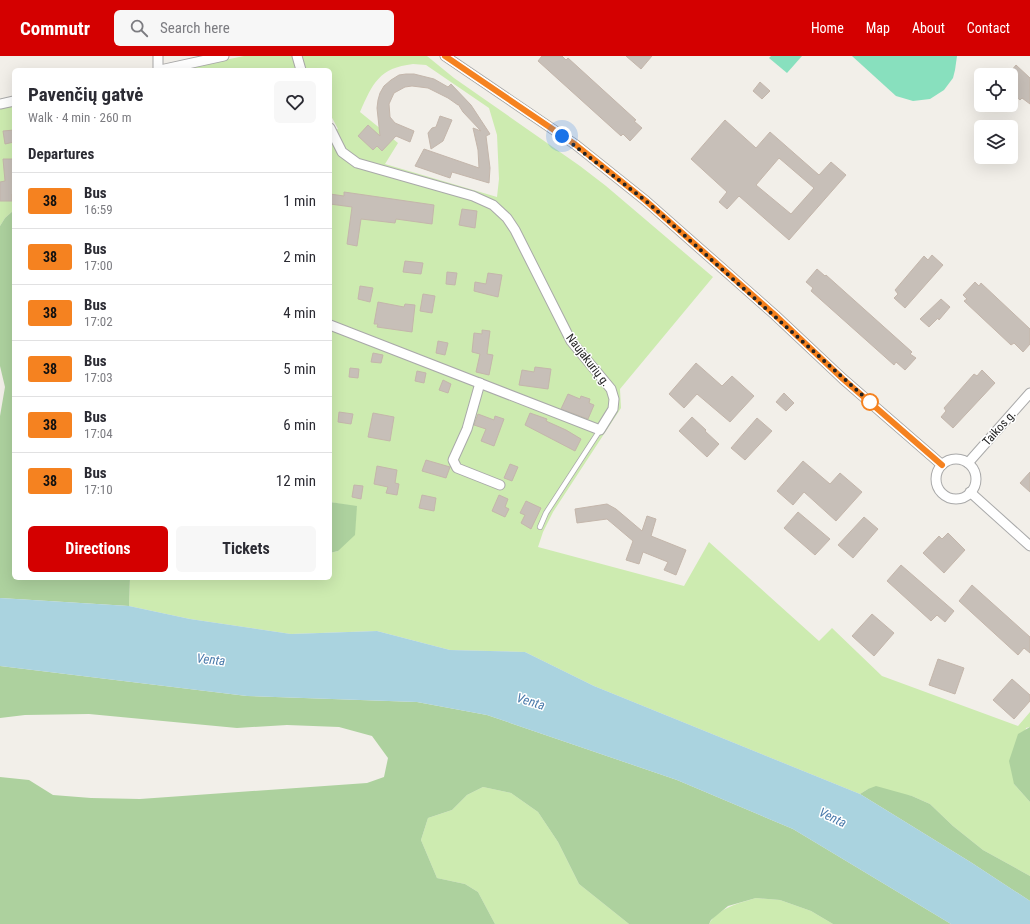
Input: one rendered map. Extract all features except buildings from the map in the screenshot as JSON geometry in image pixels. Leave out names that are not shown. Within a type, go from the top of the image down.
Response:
[{"type":"street","points":[[158,56],[159,68]]},
{"type":"street","points":[[168,68],[224,56]]},
{"type":"street","points":[[297,56],[301,68]]},
{"type":"street","points":[[445,56],[576,145],[646,201],[775,315],[843,379],[942,465]]},
{"type":"street","points":[[0,104],[12,101]]},
{"type":"street","name":"Naujakurių g.","points":[[332,132],[342,152],[357,163],[473,196],[493,205],[507,218],[515,230],[571,341],[611,389],[614,399],[613,409],[600,430]]},
{"type":"street","points":[[332,326],[600,430]]},
{"type":"street","points":[[480,383],[467,429],[453,460],[458,468],[500,485]]},
{"type":"street","name":"Taikos g.","points":[[968,463],[1030,393]]},
{"type":"street","points":[[952,460],[963,460],[968,463],[974,472],[974,488],[961,498],[946,496],[936,482],[936,476],[942,465],[952,460]]},
{"type":"street","points":[[970,492],[1030,546]]},
{"type":"lane","points":[[540,527],[546,513],[600,430]]},
{"type":"green space","points":[[244,56],[292,56],[296,68],[187,68]]},
{"type":"green space","points":[[303,56],[427,56],[454,78],[580,166],[606,186],[713,277],[620,389],[621,408],[553,512],[543,532],[538,547],[684,586],[709,542],[819,641],[832,628],[882,676],[1018,726],[1030,712],[1030,727],[1026,728],[1014,784],[1030,802],[1030,876],[983,850],[953,826],[930,804],[912,796],[868,789],[860,794],[594,686],[525,652],[450,650],[377,631],[291,634],[190,619],[129,606],[130,580],[332,580],[332,552],[338,551],[357,507],[332,502],[332,130],[338,129],[332,118],[332,68],[305,68]],"holes":[[[413,64],[426,65],[489,108],[497,135],[499,179],[497,197],[385,164],[398,143],[360,112],[374,85],[385,73],[401,66]]]},
{"type":"green space","points":[[771,56],[802,56],[787,73],[769,58]]},
{"type":"green space","points":[[852,56],[957,56],[953,78],[944,90],[930,99],[913,101],[896,96]]},
{"type":"green space","points":[[12,104],[12,212],[5,218],[0,226],[0,107]]},
{"type":"green space","points":[[12,212],[12,580],[130,580],[129,606],[0,598],[0,416],[5,387],[0,366],[0,226],[5,218]]},
{"type":"green space","points":[[332,502],[357,506],[355,535],[338,551],[332,552]]},
{"type":"green space","points":[[0,666],[247,696],[417,702],[487,715],[677,780],[793,829],[951,924],[833,924],[811,911],[780,900],[756,898],[728,906],[711,920],[709,924],[629,924],[579,884],[558,842],[538,812],[511,793],[483,787],[467,795],[452,810],[428,818],[421,840],[437,878],[465,884],[478,892],[495,924],[0,924],[0,777],[29,780],[53,795],[91,798],[140,799],[367,783],[384,777],[388,758],[372,736],[339,727],[287,725],[237,728],[89,714],[25,715],[0,718]]},
{"type":"green space","points":[[1030,727],[1030,802],[1014,784],[1009,761],[1018,734]]},
{"type":"green space","points":[[876,786],[912,796],[930,804],[953,826],[983,850],[1030,876],[1030,901],[972,863],[860,794]]},
{"type":"green space","points":[[483,787],[511,793],[538,812],[558,842],[579,884],[629,924],[495,924],[478,892],[465,884],[437,878],[421,840],[428,818],[452,810],[467,795]]},
{"type":"green space","points":[[756,898],[780,900],[811,911],[833,924],[709,924],[713,918],[723,910]]},
{"type":"water","name":"Venta","points":[[0,598],[129,606],[190,619],[291,634],[377,631],[450,650],[525,652],[594,686],[860,794],[972,863],[1030,901],[1030,924],[951,924],[793,829],[677,780],[487,715],[417,702],[247,696],[0,666]]},
{"type":"bus line","name":"38","points":[[445,56],[576,145],[646,201],[775,315],[843,379],[942,465]]},
{"type":"route","points":[[562,136],[576,145],[646,201],[775,315],[843,379],[870,402]]}]
